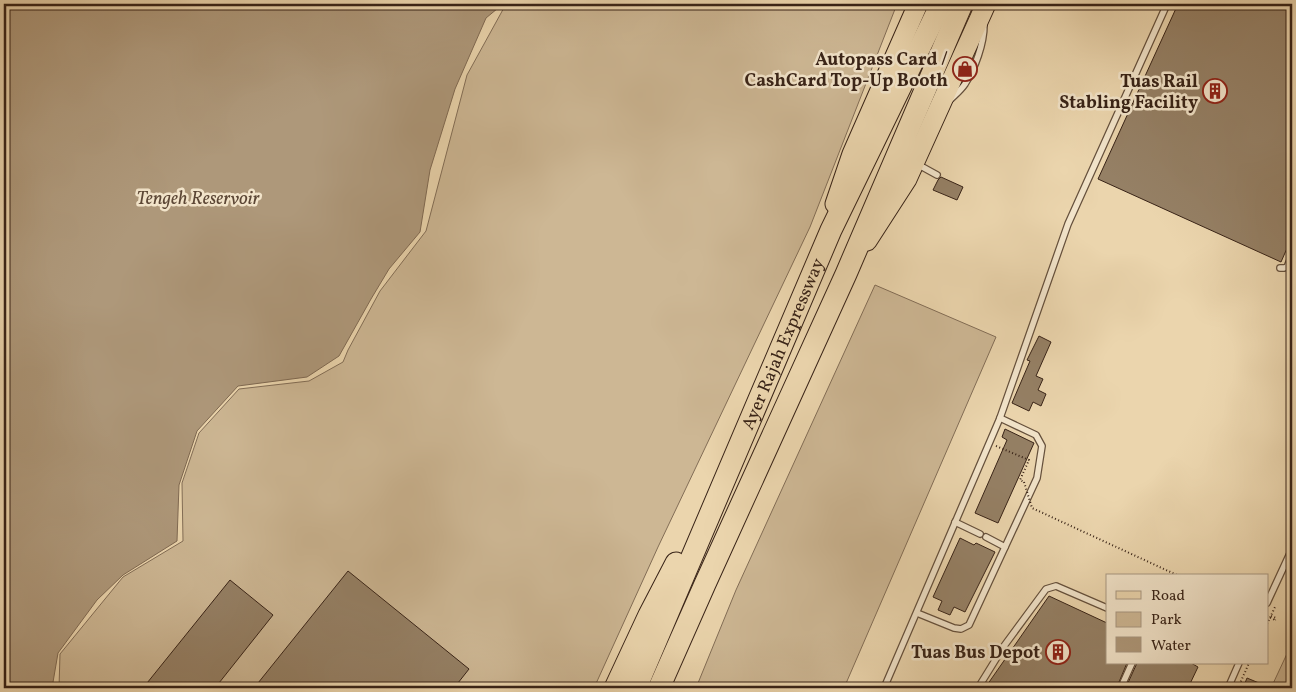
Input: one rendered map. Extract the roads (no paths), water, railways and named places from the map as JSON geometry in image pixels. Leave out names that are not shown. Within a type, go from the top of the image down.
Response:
[{"type":"highway","name":"Ayer Rajah Expressway","points":[[636,688],[831,230],[940,4]]},
{"type":"highway","name":"Ayer Rajah Expressway","points":[[659,688],[846,274],[962,4]]},
{"type":"highway","points":[[615,688],[649,615],[752,419]]},
{"type":"highway","points":[[676,688],[717,578],[714,565]]},
{"type":"main road","points":[[831,230],[832,213],[852,154],[918,4]]},
{"type":"main road","points":[[846,274],[907,179],[985,4]]},
{"type":"lane","points":[[884,688],[1000,418],[1068,224],[1167,4]]},
{"type":"lane","points":[[914,163],[938,175]]},
{"type":"lane","points":[[1280,268],[1287,267],[1292,255]]},
{"type":"lane","points":[[917,613],[954,628],[961,629],[969,625],[1037,478],[1042,446],[1039,438],[1000,418]]},
{"type":"lane","points":[[955,522],[1005,547]]},
{"type":"lane","points":[[1268,601],[1292,549]]},
{"type":"lane","points":[[978,688],[1004,646],[1046,588],[1056,586],[1106,608]]},
{"type":"lane","points":[[1123,684],[1132,664]]},
{"type":"lane","points":[[1228,688],[1239,664]]},
{"type":"water","name":"Tengeh Reservoir","points":[[4,4],[503,4],[486,18],[455,89],[430,170],[420,232],[389,269],[339,356],[307,377],[238,386],[197,431],[179,485],[177,541],[123,575],[97,600],[58,653],[52,688],[4,688]]},
{"type":"place","name":"Autopass Card / CashCard Top-Up Booth","points":[[965,69]]},
{"type":"place","name":"Tuas Rail Stabling Facility","points":[[1215,91]]},
{"type":"place","name":"Tuas Bus Depot","points":[[1058,652]]}]
